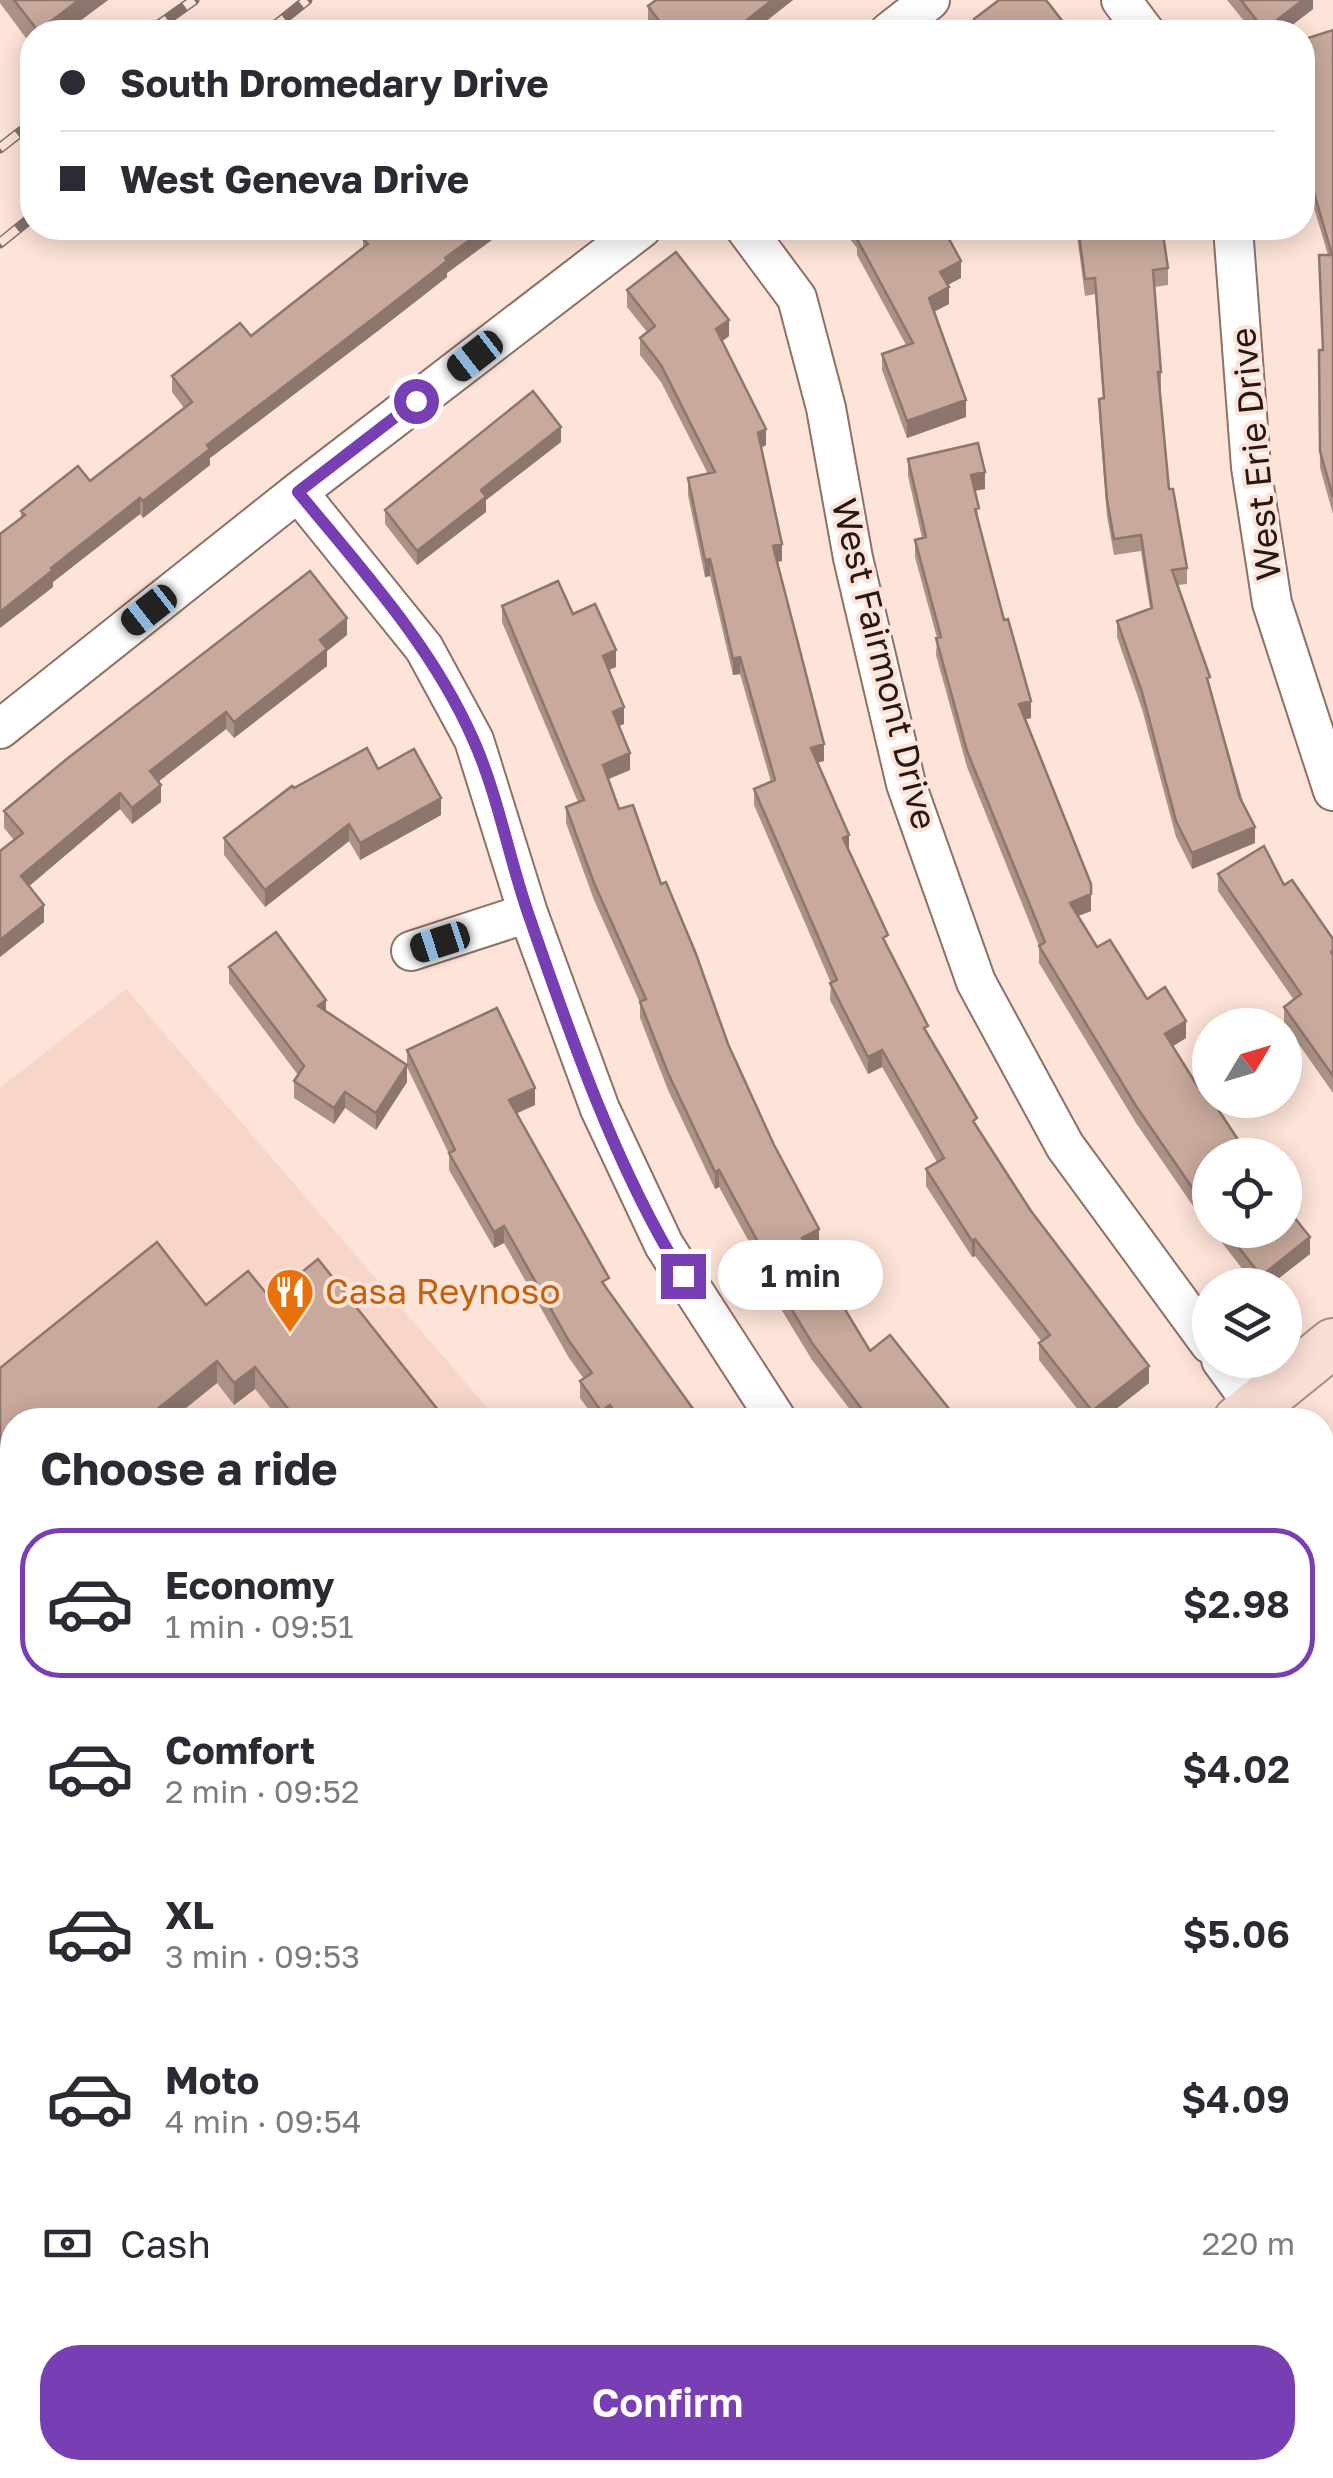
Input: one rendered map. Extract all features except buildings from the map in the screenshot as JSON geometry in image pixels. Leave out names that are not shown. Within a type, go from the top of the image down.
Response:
[{"type":"main road","points":[[1262,1408],[1333,1343]]},
{"type":"street","points":[[904,20],[930,0]]},
{"type":"street","points":[[1121,0],[1137,20]]},
{"type":"street","points":[[0,729],[298,492],[626,240]]},
{"type":"street","name":"West Fairmont Drive","points":[[753,240],[796,298],[826,408],[853,558],[906,784],[976,982],[1065,1146],[1192,1319]]},
{"type":"street","name":"West Erie Drive","points":[[1233,240],[1251,467],[1272,603],[1333,791]]},
{"type":"street","points":[[298,492],[424,648],[474,740],[528,912],[600,1108],[664,1245],[769,1408]]},
{"type":"street","points":[[411,952],[528,912]]},
{"type":"street","points":[[1231,1378],[1248,1408]]},
{"type":"shaded area","points":[[126,989],[488,1408],[0,1408],[0,1088]]},
{"type":"railway","points":[[166,20],[194,0]]},
{"type":"railway","points":[[282,20],[307,0]]},
{"type":"railway","points":[[0,148],[20,132]]},
{"type":"railway","points":[[0,243],[20,227]]},
{"type":"place","name":"Casa Reynoso","points":[[290,1334]]},
{"type":"route","points":[[416,401],[298,492],[424,648],[474,740],[528,912],[600,1108],[664,1245],[683,1276]]}]
